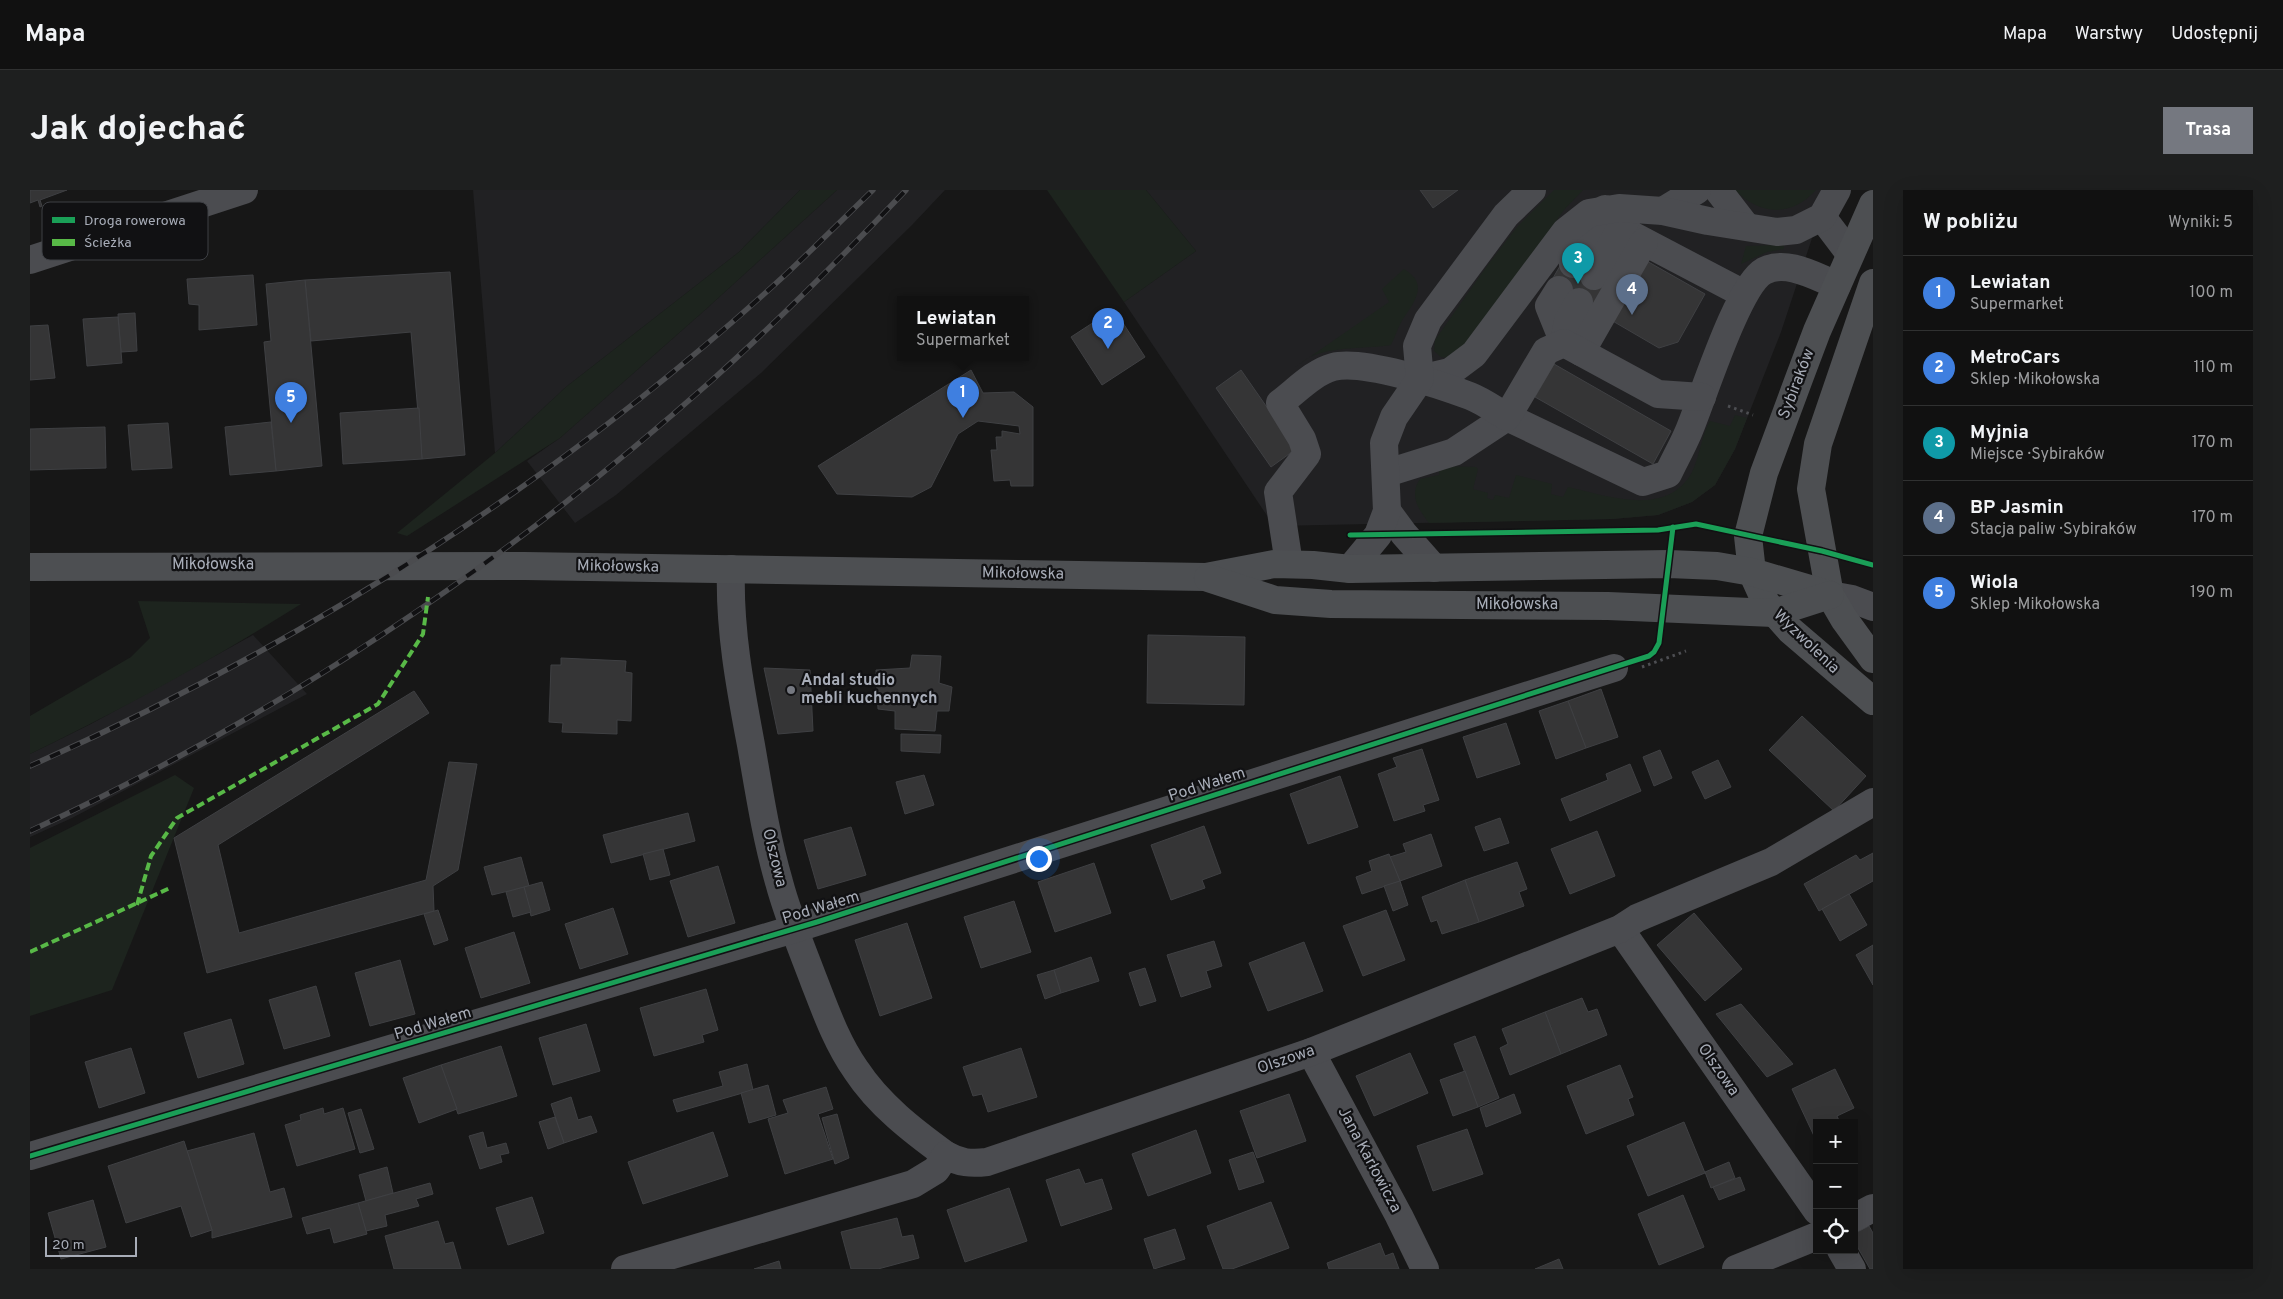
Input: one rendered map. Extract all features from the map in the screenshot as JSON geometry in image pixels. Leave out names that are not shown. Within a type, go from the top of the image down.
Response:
[{"type":"main road","name":"Sybiraków","points":[[1752,572],[1748,536],[1757,496],[1804,367],[1850,254],[1873,204]]},
{"type":"main road","points":[[1873,283],[1826,416],[1814,466],[1811,489],[1830,595],[1858,641],[1873,659]]},
{"type":"main road","name":"Mikołowska","points":[[30,567],[319,565],[731,569],[1206,577],[1274,564],[1350,569],[1662,564],[1717,566],[1752,572],[1830,595]]},
{"type":"main road","name":"Wyzwolenia","points":[[1752,572],[1766,603],[1774,613],[1827,663],[1873,701]]},
{"type":"main road","name":"Mikołowska","points":[[1206,577],[1275,600],[1383,605],[1608,606],[1774,613],[1830,595]]},
{"type":"street","points":[[207,202],[244,190]]},
{"type":"street","points":[[1350,569],[1378,535],[1387,511],[1387,472],[1384,443],[1394,418],[1420,379],[1417,346],[1428,320],[1506,216],[1532,190]]},
{"type":"street","points":[[1663,211],[1697,190]]},
{"type":"street","points":[[1718,190],[1745,225]]},
{"type":"street","points":[[1420,379],[1450,372],[1474,354],[1565,232],[1589,213],[1619,216],[1663,211],[1708,221],[1745,225],[1777,232],[1796,230],[1822,217],[1837,190]]},
{"type":"street","points":[[1619,216],[1644,242],[1744,294]]},
{"type":"street","points":[[1583,270],[1619,216]]},
{"type":"street","points":[[1822,217],[1850,254]]},
{"type":"street","points":[[1572,347],[1644,242]]},
{"type":"street","points":[[30,260],[42,256]]},
{"type":"street","points":[[1289,564],[1278,492],[1307,454],[1302,438],[1280,403],[1312,379],[1335,366],[1360,366],[1420,379],[1472,397],[1507,417],[1643,482],[1668,474],[1688,434],[1744,294],[1762,272],[1777,268],[1792,269],[1837,285]]},
{"type":"street","points":[[1569,296],[1568,321],[1572,347]]},
{"type":"street","points":[[1387,472],[1454,452],[1507,417],[1546,351],[1572,347],[1658,394],[1702,397]]},
{"type":"street","points":[[1387,511],[1404,534],[1434,568]]},
{"type":"street","name":"Olszowa","points":[[731,569],[731,603],[739,680],[767,834],[779,883],[794,930],[829,1020],[854,1069],[876,1096],[918,1134],[946,1156],[959,1162],[973,1164],[987,1162],[1311,1052],[1620,929],[1637,918],[1771,862],[1873,802]]},
{"type":"street","name":"Mikołowska","points":[[1830,595],[1852,599],[1873,607]]},
{"type":"street","name":"Pod Wałem","points":[[30,1156],[794,930],[1614,668]]},
{"type":"street","name":"Olszowa","points":[[1620,929],[1816,1209]]},
{"type":"street","name":"Jana Karłowicza","points":[[1311,1052],[1399,1216],[1425,1269]]},
{"type":"street","points":[[626,1269],[674,1262],[914,1184],[936,1170],[946,1156]]},
{"type":"street","points":[[1858,1216],[1873,1208]]},
{"type":"street","points":[[1736,1269],[1813,1238]]},
{"type":"street","points":[[1843,1254],[1852,1269]]},
{"type":"path","points":[[1737,409],[1749,414]]},
{"type":"path","points":[[1614,668],[1630,672],[1686,651]]},
{"type":"shaded area","points":[[473,190],[800,190],[739,252],[566,387],[495,453]]},
{"type":"shaded area","points":[[800,190],[837,190],[560,438],[407,536],[397,533],[495,453],[566,387],[739,252]]},
{"type":"shaded area","points":[[837,190],[945,190],[912,225],[761,373],[616,495],[575,523],[527,461],[560,438]]},
{"type":"shaded area","points":[[1047,190],[1146,190],[1196,251],[1124,302]]},
{"type":"shaded area","points":[[1146,190],[1832,190],[1822,208],[1781,332],[1735,449],[1715,485],[1692,502],[1658,515],[1612,519],[1274,526],[1124,302],[1196,251]]},
{"type":"shaded area","points":[[1554,190],[1583,190],[1564,210],[1461,352],[1449,358],[1441,357],[1434,351],[1435,340],[1517,227]]},
{"type":"shaded area","points":[[1735,190],[1816,190],[1797,205],[1776,210],[1765,209],[1755,205]]},
{"type":"shaded area","points":[[1784,245],[1784,249],[1767,252],[1741,264],[1746,246]]},
{"type":"shaded area","points":[[1404,269],[1416,280],[1418,292],[1416,298],[1401,322],[1391,345],[1340,349],[1309,357],[1389,302],[1382,289]]},
{"type":"shaded area","points":[[1735,415],[1747,418],[1735,449],[1715,485],[1692,502],[1658,515],[1612,519],[1429,523],[1416,502],[1415,491],[1420,479],[1439,475],[1440,466],[1476,467],[1478,469],[1473,489],[1488,493],[1487,498],[1493,500],[1495,495],[1509,498],[1516,475],[1552,484],[1551,494],[1563,497],[1568,487],[1601,495],[1636,500],[1668,495],[1681,486],[1692,472],[1710,421],[1730,426]]},
{"type":"shaded area","points":[[138,601],[301,604],[168,683],[30,754],[30,716],[131,657],[150,638]]},
{"type":"shaded area","points":[[253,635],[307,694],[72,818],[30,837],[30,754],[91,724]]},
{"type":"shaded area","points":[[175,775],[194,788],[112,990],[30,1016],[30,848]]},
{"type":"building","points":[[30,190],[67,190],[40,200],[42,206],[40,207],[38,200],[30,203]]},
{"type":"building","points":[[1420,190],[1458,190],[1433,208]]},
{"type":"building","points":[[1564,259],[1607,284],[1592,309],[1549,285]]},
{"type":"building","points":[[1645,260],[1705,294],[1678,342],[1659,348],[1592,309]]},
{"type":"building","points":[[450,272],[465,455],[422,459],[411,332],[311,341],[305,280]]},
{"type":"building","points":[[253,275],[257,325],[199,330],[199,305],[189,304],[187,279]]},
{"type":"building","points":[[305,280],[322,466],[276,471],[264,342],[271,341],[266,284]]},
{"type":"building","points":[[1114,309],[1145,357],[1102,385],[1071,337]]},
{"type":"building","points":[[135,313],[137,351],[121,352],[118,314]]},
{"type":"building","points":[[118,317],[122,363],[87,366],[83,319]]},
{"type":"building","points":[[48,325],[55,378],[30,380],[30,326]]},
{"type":"building","points":[[1554,364],[1671,431],[1653,464],[1535,397]]},
{"type":"building","points":[[971,370],[983,393],[1014,392],[1033,407],[1033,486],[1011,486],[1010,480],[994,481],[991,450],[997,450],[996,437],[1002,437],[1002,431],[1020,434],[1019,426],[978,421],[958,434],[931,487],[912,497],[837,494],[818,466]]},
{"type":"building","points":[[1241,370],[1296,449],[1271,467],[1216,388]]},
{"type":"building","points":[[419,408],[422,459],[343,464],[340,413]]},
{"type":"building","points":[[271,422],[276,471],[230,475],[225,427]]},
{"type":"building","points":[[168,423],[172,468],[132,470],[128,425]]},
{"type":"building","points":[[105,427],[106,468],[30,470],[30,429]]},
{"type":"building","points":[[1148,635],[1245,637],[1244,705],[1147,703]]},
{"type":"building","points":[[912,655],[941,656],[939,683],[952,687],[949,711],[937,711],[935,731],[895,729],[895,711],[878,709],[876,670],[910,668]]},
{"type":"building","points":[[561,658],[626,661],[625,672],[632,673],[631,721],[617,720],[617,734],[562,732],[563,723],[549,722],[551,665],[561,665]]},
{"type":"building","points":[[764,668],[810,670],[813,731],[778,734]]},
{"type":"building","points":[[1601,689],[1618,737],[1586,748],[1568,701]]},
{"type":"building","points":[[414,691],[429,713],[218,845],[239,933],[426,880],[449,762],[477,764],[458,870],[433,886],[434,911],[207,973],[174,838]]},
{"type":"building","points":[[1568,701],[1586,748],[1556,759],[1539,711]]},
{"type":"building","points":[[1802,716],[1866,776],[1834,811],[1769,750]]},
{"type":"building","points":[[1506,723],[1520,764],[1477,778],[1463,737]]},
{"type":"building","points":[[901,734],[941,735],[940,753],[901,751]]},
{"type":"building","points":[[1422,749],[1439,800],[1423,805],[1425,811],[1394,821],[1378,774],[1397,767],[1393,758]]},
{"type":"building","points":[[1660,750],[1672,778],[1654,786],[1643,757]]},
{"type":"building","points":[[1718,760],[1731,787],[1705,799],[1692,772]]},
{"type":"building","points":[[1630,764],[1641,791],[1570,821],[1561,799],[1608,780],[1606,774]]},
{"type":"building","points":[[924,775],[934,805],[905,814],[896,782]]},
{"type":"building","points":[[1340,776],[1358,827],[1308,844],[1290,794]]},
{"type":"building","points":[[688,813],[695,841],[611,863],[603,835]]},
{"type":"building","points":[[1500,818],[1509,843],[1484,851],[1475,827]]},
{"type":"building","points":[[1204,826],[1221,873],[1202,880],[1205,888],[1171,900],[1151,845]]},
{"type":"building","points":[[851,827],[866,875],[818,889],[804,840]]},
{"type":"building","points":[[1597,831],[1615,876],[1570,894],[1551,849]]},
{"type":"building","points":[[1431,834],[1442,866],[1400,881],[1390,857],[1406,852],[1403,844]]},
{"type":"building","points":[[663,849],[670,875],[650,880],[643,854]]},
{"type":"building","points":[[1873,853],[1873,881],[1819,911],[1804,884],[1856,855],[1860,860]]},
{"type":"building","points":[[1389,854],[1400,881],[1362,894],[1356,877],[1372,871],[1369,861]]},
{"type":"building","points":[[521,857],[529,886],[492,895],[484,867]]},
{"type":"building","points":[[1517,862],[1527,889],[1519,892],[1524,906],[1479,922],[1465,880]]},
{"type":"building","points":[[1094,863],[1111,913],[1055,932],[1038,882]]},
{"type":"building","points":[[718,866],[735,923],[688,937],[670,881]]},
{"type":"building","points":[[1465,880],[1479,922],[1442,934],[1437,920],[1431,922],[1422,897]]},
{"type":"building","points":[[1400,881],[1408,905],[1393,911],[1384,886]]},
{"type":"building","points":[[542,882],[550,910],[531,916],[524,887]]},
{"type":"building","points":[[524,887],[531,912],[513,917],[506,892]]},
{"type":"building","points":[[1849,894],[1867,925],[1840,941],[1822,909]]},
{"type":"building","points":[[1014,901],[1031,952],[981,968],[964,917]]},
{"type":"building","points":[[613,908],[628,954],[580,969],[565,924]]},
{"type":"building","points":[[438,910],[448,940],[434,945],[424,914]]},
{"type":"building","points":[[1386,910],[1405,960],[1363,976],[1343,926]]},
{"type":"building","points":[[1694,913],[1742,969],[1705,1001],[1657,945]]},
{"type":"building","points":[[907,923],[932,998],[880,1016],[855,940]]},
{"type":"building","points":[[514,932],[530,983],[481,998],[465,948]]},
{"type":"building","points":[[1214,941],[1222,966],[1206,971],[1211,987],[1181,997],[1167,955]]},
{"type":"building","points":[[1304,942],[1323,991],[1268,1011],[1249,963]]},
{"type":"building","points":[[1873,945],[1873,985],[1856,955]]},
{"type":"building","points":[[1091,957],[1099,981],[1061,993],[1054,970]]},
{"type":"building","points":[[400,960],[415,1014],[370,1026],[355,973]]},
{"type":"building","points":[[1145,968],[1156,1001],[1140,1006],[1129,973]]},
{"type":"building","points":[[1054,970],[1061,993],[1045,999],[1037,975]]},
{"type":"building","points":[[316,986],[330,1036],[284,1049],[269,1000]]},
{"type":"building","points":[[706,989],[718,1030],[702,1035],[704,1042],[654,1056],[640,1008]]},
{"type":"building","points":[[1582,998],[1588,1012],[1597,1009],[1607,1035],[1561,1054],[1545,1012]]},
{"type":"building","points":[[1741,1004],[1793,1064],[1767,1077],[1716,1014]]},
{"type":"building","points":[[1545,1012],[1561,1054],[1510,1075],[1500,1048],[1508,1044],[1502,1029]]},
{"type":"building","points":[[231,1019],[244,1064],[198,1078],[184,1033]]},
{"type":"building","points":[[586,1024],[600,1071],[553,1085],[539,1038]]},
{"type":"building","points":[[1475,1036],[1499,1098],[1478,1107],[1454,1044]]},
{"type":"building","points":[[501,1046],[517,1096],[458,1114],[441,1065]]},
{"type":"building","points":[[131,1048],[145,1093],[99,1108],[85,1062]]},
{"type":"building","points":[[1021,1048],[1037,1097],[988,1112],[982,1094],[973,1096],[963,1067]]},
{"type":"building","points":[[1410,1053],[1428,1093],[1374,1116],[1356,1076]]},
{"type":"building","points":[[747,1064],[753,1090],[677,1112],[673,1100],[723,1086],[719,1072]]},
{"type":"building","points":[[441,1065],[457,1109],[419,1123],[403,1078]]},
{"type":"building","points":[[1620,1065],[1633,1097],[1628,1099],[1634,1115],[1586,1134],[1567,1086]]},
{"type":"building","points":[[1835,1069],[1854,1108],[1837,1116],[1838,1119],[1813,1119],[1813,1134],[1792,1089]]},
{"type":"building","points":[[1465,1071],[1478,1107],[1453,1116],[1440,1080]]},
{"type":"building","points":[[768,1085],[776,1115],[749,1123],[741,1093]]},
{"type":"building","points":[[826,1087],[833,1109],[818,1114],[833,1159],[785,1174],[768,1119],[788,1113],[783,1100]]},
{"type":"building","points":[[1289,1094],[1306,1141],[1257,1158],[1240,1111]]},
{"type":"building","points":[[1514,1094],[1521,1113],[1486,1127],[1480,1108]]},
{"type":"building","points":[[571,1097],[578,1120],[591,1116],[597,1132],[564,1143],[551,1104]]},
{"type":"building","points":[[323,1108],[324,1114],[343,1108],[355,1149],[297,1166],[285,1125],[301,1120],[300,1115]]},
{"type":"building","points":[[361,1109],[374,1149],[360,1153],[348,1113]]},
{"type":"building","points":[[837,1114],[849,1158],[835,1164],[822,1118]]},
{"type":"building","points":[[555,1117],[564,1143],[548,1149],[539,1122]]},
{"type":"building","points":[[1684,1122],[1705,1173],[1648,1196],[1627,1146]]},
{"type":"building","points":[[1467,1129],[1483,1174],[1433,1191],[1417,1146]]},
{"type":"building","points":[[1196,1130],[1211,1173],[1148,1196],[1132,1154]]},
{"type":"building","points":[[483,1132],[487,1148],[506,1143],[509,1153],[500,1155],[502,1162],[480,1169],[469,1136]]},
{"type":"building","points":[[713,1132],[728,1176],[643,1204],[628,1162]]},
{"type":"building","points":[[254,1133],[270,1192],[284,1188],[292,1217],[212,1238],[212,1230],[187,1151]]},
{"type":"building","points":[[184,1141],[212,1230],[191,1237],[181,1206],[126,1223],[108,1166]]},
{"type":"building","points":[[1253,1152],[1264,1182],[1239,1190],[1229,1160]]},
{"type":"building","points":[[1729,1162],[1735,1178],[1711,1188],[1705,1172]]},
{"type":"building","points":[[387,1167],[393,1193],[366,1201],[359,1175]]},
{"type":"building","points":[[1079,1169],[1085,1184],[1102,1179],[1112,1209],[1061,1226],[1046,1180]]},
{"type":"building","points":[[1740,1177],[1745,1190],[1719,1200],[1713,1187]]},
{"type":"building","points":[[430,1183],[433,1194],[416,1199],[419,1206],[385,1215],[387,1226],[366,1231],[358,1203]]},
{"type":"building","points":[[1009,1188],[1027,1241],[965,1262],[947,1210]]},
{"type":"building","points":[[1683,1195],[1704,1247],[1659,1265],[1638,1214]]},
{"type":"building","points":[[532,1197],[544,1233],[508,1245],[496,1208]]},
{"type":"building","points":[[93,1200],[106,1247],[61,1259],[48,1213]]},
{"type":"building","points":[[1271,1202],[1289,1248],[1232,1269],[1223,1269],[1207,1226]]},
{"type":"building","points":[[358,1203],[367,1234],[334,1243],[330,1228],[307,1234],[302,1218]]},
{"type":"building","points":[[897,1218],[902,1237],[913,1235],[919,1258],[878,1269],[851,1269],[841,1232]]},
{"type":"building","points":[[438,1221],[445,1244],[453,1242],[461,1269],[394,1269],[385,1236]]},
{"type":"building","points":[[1869,1226],[1873,1233],[1873,1269],[1870,1269],[1858,1248],[1858,1232]]},
{"type":"building","points":[[1175,1229],[1185,1259],[1154,1269],[1144,1239]]},
{"type":"building","points":[[1380,1243],[1385,1256],[1393,1253],[1399,1269],[1329,1269],[1327,1263]]},
{"type":"building","points":[[1559,1259],[1563,1269],[1535,1269]]},
{"type":"building","points":[[779,1261],[781,1269],[754,1269]]},
{"type":"railway","points":[[30,766],[132,718],[233,667],[331,611],[427,551],[520,488],[611,421],[699,350],[784,276],[873,190]]},
{"type":"railway","points":[[30,831],[122,786],[212,738],[300,687],[387,632],[471,574],[632,449],[710,382],[810,288],[906,190]]},
{"type":"marked path","points":[[137,905],[151,856],[177,818],[378,704],[423,634],[428,597]]},
{"type":"marked path","points":[[30,952],[170,888]]},
{"type":"cycle path","points":[[1350,535],[1658,530],[1696,524],[1822,551],[1873,565]]},
{"type":"cycle path","points":[[30,1156],[817,922],[1649,656],[1654,652],[1659,643],[1673,527]]},
{"type":"place","name":"Myjnia","points":[[1578,284]]},
{"type":"place","name":"BP Jasmin","points":[[1632,315]]},
{"type":"place","name":"MetroCars","points":[[1108,349]]},
{"type":"place","name":"Lewiatan","points":[[963,418]]},
{"type":"place","name":"Wiola","points":[[291,423]]},
{"type":"place","name":"Andal studio mebli kuchennych","points":[[791,690]]}]
